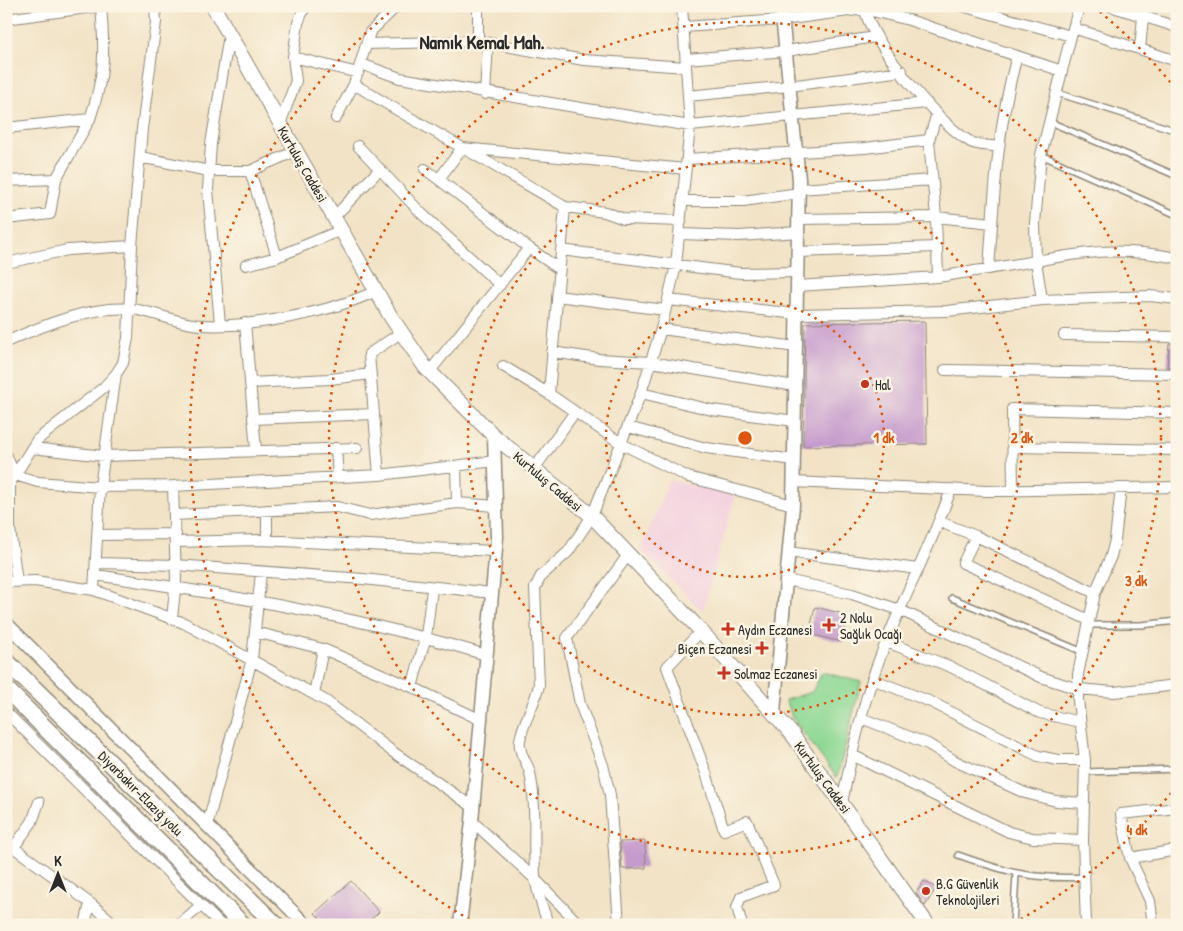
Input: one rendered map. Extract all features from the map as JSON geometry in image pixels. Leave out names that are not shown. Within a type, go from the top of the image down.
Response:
[{"type":"highway","name":"Diyarbakır-Elazığ yolu","points":[[6,661],[276,925]]},
{"type":"highway","name":"Diyarbakır-Elazığ yolu","points":[[6,689],[244,925]]},
{"type":"main road","name":"Kurtuluş Caddesi","points":[[213,6],[376,291],[430,371],[494,436],[592,516],[701,631],[774,712],[842,803],[928,925]]},
{"type":"street","points":[[6,19],[102,6],[105,56],[101,86],[90,119],[56,179],[50,214],[6,219]]},
{"type":"street","points":[[11,481],[37,440],[103,388],[116,374],[122,363],[128,338],[132,246],[140,157],[156,22],[156,6]]},
{"type":"street","points":[[280,124],[296,81],[293,57],[298,23],[305,6]]},
{"type":"street","points":[[336,118],[354,84],[370,32],[397,6]]},
{"type":"street","points":[[478,6],[483,42],[485,94]]},
{"type":"street","points":[[548,925],[535,879],[535,814],[529,771],[521,756],[520,747],[520,739],[536,699],[539,686],[535,588],[541,576],[568,552],[592,516],[641,393],[667,305],[680,234],[690,126],[682,6]]},
{"type":"street","points":[[774,712],[793,505],[799,226],[797,153],[781,6]]},
{"type":"street","points":[[962,6],[1072,32],[1177,61]]},
{"type":"street","points":[[1042,300],[1036,261],[1035,223],[1041,155],[1079,6]]},
{"type":"street","points":[[1110,6],[1177,27]]},
{"type":"street","points":[[1140,50],[1144,6]]},
{"type":"street","points":[[684,27],[782,20],[864,8],[909,20],[1062,71]]},
{"type":"street","points":[[864,8],[875,37],[927,103],[970,143],[999,147]]},
{"type":"street","points":[[220,324],[208,190],[211,144],[229,35]]},
{"type":"street","points":[[367,44],[483,42],[584,60],[686,63],[786,51],[875,37]]},
{"type":"street","points":[[989,269],[999,147],[1006,92],[1017,56]]},
{"type":"street","points":[[293,57],[485,94],[690,126],[792,114],[927,103]]},
{"type":"street","points":[[688,96],[790,86],[902,71]]},
{"type":"street","points":[[354,84],[423,127],[565,207],[605,212],[624,219],[681,221]]},
{"type":"street","points":[[937,113],[929,140],[936,217],[938,277]]},
{"type":"street","points":[[6,128],[90,119]]},
{"type":"street","points":[[462,148],[687,164],[865,148],[929,140]]},
{"type":"street","points":[[358,146],[421,213],[500,285]]},
{"type":"street","points":[[439,179],[462,148]]},
{"type":"street","points":[[140,157],[209,170],[250,170],[296,151]]},
{"type":"street","points":[[334,217],[380,169]]},
{"type":"street","points":[[425,169],[559,269]]},
{"type":"street","points":[[250,170],[277,257]]},
{"type":"street","points":[[6,181],[56,179]]},
{"type":"street","points":[[683,200],[743,200],[799,191],[933,180]]},
{"type":"street","points":[[549,394],[565,207]]},
{"type":"street","points":[[680,234],[739,236],[799,226],[936,217],[992,223]]},
{"type":"street","points":[[246,264],[277,257],[341,230]]},
{"type":"street","points":[[6,263],[68,250],[132,246]]},
{"type":"street","points":[[798,252],[936,247]]},
{"type":"street","points":[[430,371],[529,248]]},
{"type":"street","points":[[561,250],[740,273],[798,272]]},
{"type":"street","points":[[797,286],[938,277],[1085,252],[1138,252],[1177,258]]},
{"type":"street","points":[[6,342],[45,324],[94,312],[130,309],[201,325],[244,323],[318,311],[354,302],[376,291]]},
{"type":"street","points":[[557,296],[797,314],[947,311],[1042,300],[1150,296],[1177,299]]},
{"type":"street","points":[[244,323],[256,450]]},
{"type":"street","points":[[661,328],[796,347]]},
{"type":"street","points":[[379,475],[369,354],[402,332]]},
{"type":"street","points":[[1064,335],[1177,337]]},
{"type":"street","points":[[552,352],[599,359],[651,362],[795,386]]},
{"type":"street","points":[[503,366],[549,394],[622,444],[688,477],[793,505]]},
{"type":"street","points":[[945,370],[1177,374]]},
{"type":"street","points":[[94,590],[100,487],[116,374]]},
{"type":"street","points":[[250,383],[330,380],[371,374]]},
{"type":"street","points":[[641,393],[712,410],[795,421]]},
{"type":"street","points":[[1014,491],[1012,409],[1177,414]]},
{"type":"street","points":[[534,469],[575,412]]},
{"type":"street","points":[[254,419],[374,414]]},
{"type":"street","points":[[628,427],[706,448],[794,460]]},
{"type":"street","points":[[460,925],[472,821],[495,551],[494,436]]},
{"type":"street","points":[[1013,447],[1177,450]]},
{"type":"street","points":[[32,448],[104,456],[357,448]]},
{"type":"street","points":[[336,448],[338,477]]},
{"type":"street","points":[[6,455],[11,481],[10,529],[17,582]]},
{"type":"street","points":[[11,481],[100,487],[173,486],[379,475],[494,461]]},
{"type":"street","points":[[456,466],[457,504]]},
{"type":"street","points":[[793,482],[1014,491],[1177,487]]},
{"type":"street","points":[[172,618],[176,565],[173,486]]},
{"type":"street","points":[[1086,925],[1082,840],[1085,760],[1078,689],[1081,651],[1095,593],[1112,556],[1118,525],[1121,488]]},
{"type":"street","points":[[842,803],[852,755],[872,679],[900,610],[940,522],[951,489]]},
{"type":"street","points":[[174,515],[337,507],[370,515],[457,504],[496,506]]},
{"type":"street","points":[[267,510],[267,540]]},
{"type":"street","points":[[940,522],[976,536],[1095,593]]},
{"type":"street","points":[[97,535],[267,540],[495,551]]},
{"type":"street","points":[[976,536],[963,563],[1088,623]]},
{"type":"street","points":[[788,552],[918,569]]},
{"type":"street","points":[[619,925],[610,795],[603,766],[583,713],[567,638],[628,555]]},
{"type":"street","points":[[97,564],[176,565],[261,573],[362,579],[432,589],[492,593]]},
{"type":"street","points":[[207,826],[252,659],[261,573]]},
{"type":"street","points":[[96,575],[258,600],[337,615],[426,636],[486,655]]},
{"type":"street","points":[[786,580],[852,594],[900,610],[1042,677],[1078,689],[1114,692],[1177,685]]},
{"type":"street","points":[[6,582],[35,581],[94,590],[172,618],[252,659],[314,694],[393,752],[473,807]]},
{"type":"street","points":[[412,687],[426,636],[432,589]]},
{"type":"street","points":[[6,623],[306,925]]},
{"type":"street","points":[[701,631],[667,667],[706,773],[724,830],[747,821],[774,885],[741,896],[737,907],[742,925]]},
{"type":"street","points":[[255,632],[323,649],[412,687],[481,720]]},
{"type":"street","points":[[887,642],[952,667],[1040,713],[1080,722]]},
{"type":"street","points":[[314,694],[323,649]]},
{"type":"street","points":[[872,679],[931,702],[1038,756],[1058,760],[1085,760]]},
{"type":"street","points":[[6,712],[221,925]]},
{"type":"street","points":[[861,718],[928,744],[955,761],[1025,793],[1056,801],[1084,803]]},
{"type":"street","points":[[852,755],[1009,832],[1033,838],[1082,840]]},
{"type":"street","points":[[39,802],[32,822],[10,845],[90,903],[116,925]]},
{"type":"street","points":[[1153,925],[1150,901],[1130,858],[1121,814],[1177,808]]},
{"type":"street","points":[[472,821],[535,879],[580,925]]},
{"type":"street","points":[[1130,858],[1177,850]]},
{"type":"street","points":[[85,925],[90,903]]},
{"type":"street","points":[[180,925],[201,905]]},
{"type":"lane","points":[[1056,93],[1177,131]]},
{"type":"lane","points":[[1049,122],[1177,176]]},
{"type":"lane","points":[[1041,155],[1177,215]]},
{"type":"lane","points":[[952,598],[1081,651]]},
{"type":"lane","points":[[1088,623],[1141,625],[1177,622]]},
{"type":"lane","points":[[1084,772],[1177,769]]},
{"type":"lane","points":[[958,855],[1016,875],[1054,878],[1084,876]]},
{"type":"lane","points":[[1013,925],[1016,875]]},
{"type":"shaded area","points":[[669,480],[735,495],[703,611],[641,551]]},
{"type":"green space","points":[[822,672],[861,682],[837,778],[793,719],[785,700],[812,692]]},
{"type":"building","name":"Hal","points":[[925,321],[927,444],[803,446],[805,323]]},
{"type":"building","points":[[1169,344],[1177,344],[1177,367],[1167,367]]},
{"type":"building","name":"2 Nolu Sağlık Ocağı","points":[[815,607],[848,615],[842,642],[809,634]]},
{"type":"building","points":[[645,841],[646,868],[622,869],[620,842]]},
{"type":"building","points":[[351,881],[379,912],[365,925],[326,925],[315,913]]},
{"type":"building","name":"B.G Güvenlik Teknolojileri","points":[[924,881],[936,888],[925,906],[916,893]]},
{"type":"place","name":"Hal","points":[[865,384]]},
{"type":"place","name":"2 Nolu Sağlık Ocağı","points":[[829,625]]},
{"type":"place","name":"Aydın Eczanesi","points":[[728,629]]},
{"type":"place","name":"Biçen Eczanesi","points":[[762,648]]},
{"type":"place","name":"Solmaz Eczanesi","points":[[724,673]]},
{"type":"place","name":"B.G Güvenlik Teknolojileri","points":[[926,891]]},
{"type":"district","name":"Namık Kemal Mah.","points":[[482,42]]}]
